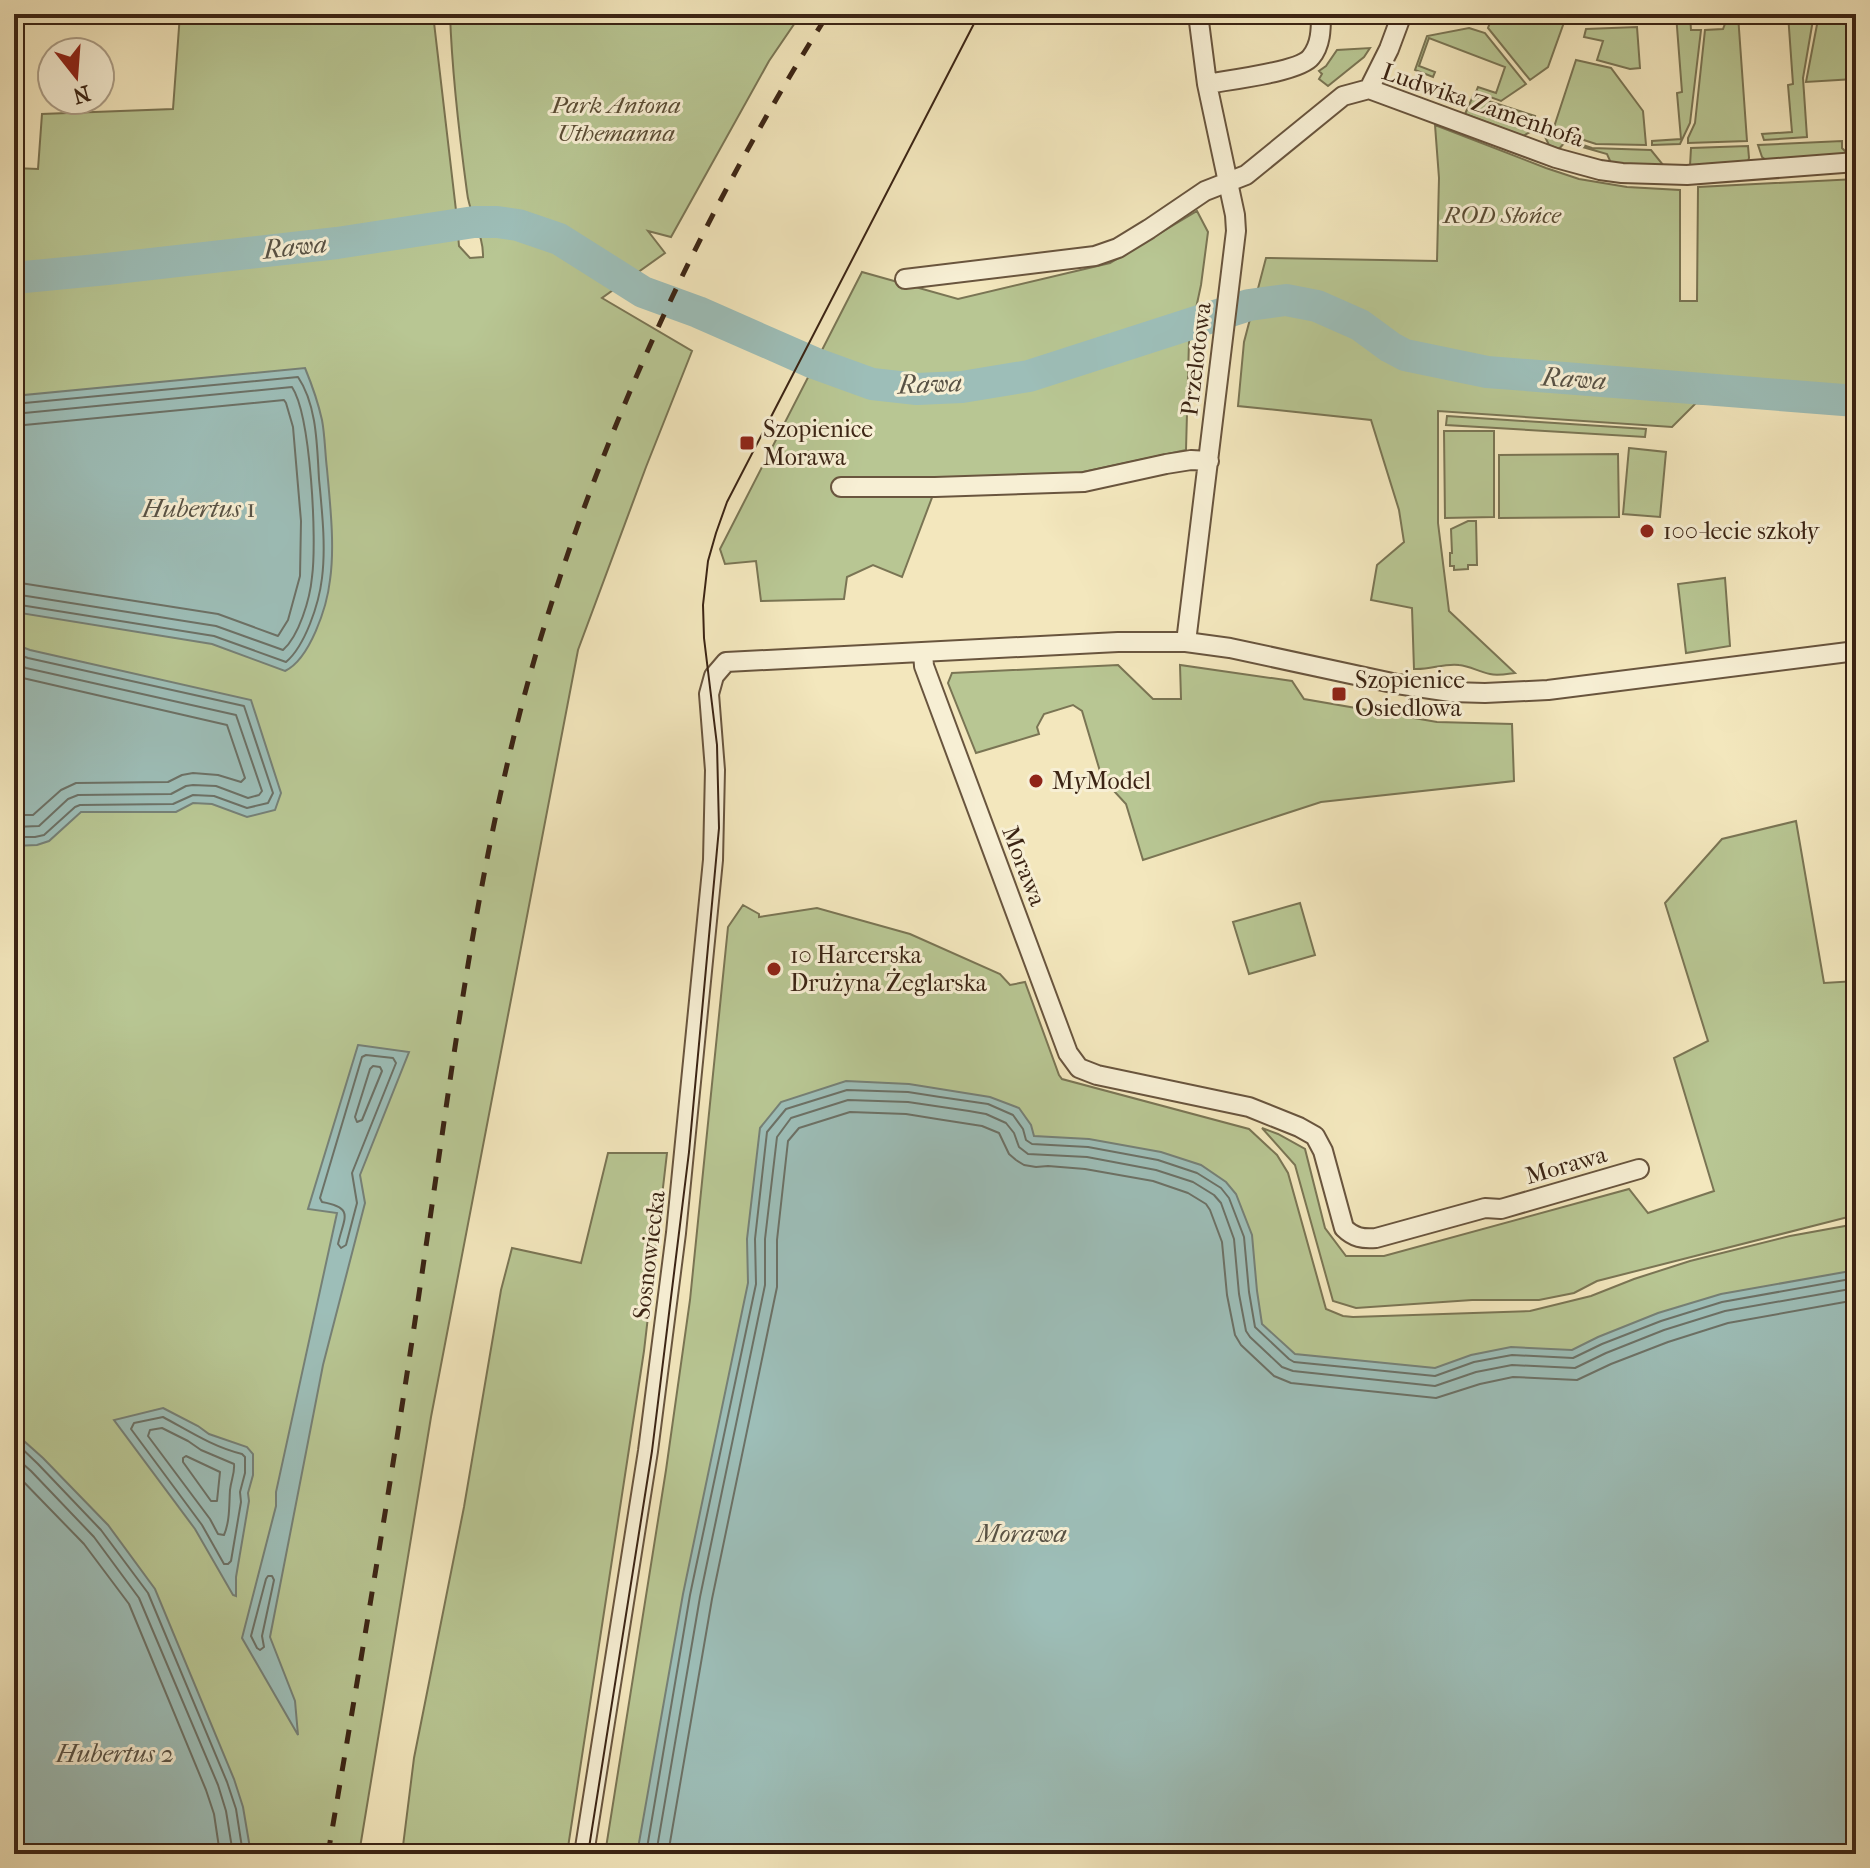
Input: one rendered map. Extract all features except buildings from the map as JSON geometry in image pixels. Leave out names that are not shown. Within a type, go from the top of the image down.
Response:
[{"type":"street","name":"Przelotowa","points":[[1186,642],[1236,225],[1207,84],[1198,14]]},
{"type":"street","points":[[1207,84],[1289,69],[1309,60],[1317,49],[1321,14]]},
{"type":"street","points":[[1369,89],[1402,14]]},
{"type":"street","name":"Ludwika Zamenhofa","points":[[905,279],[1095,256],[1118,248],[1205,191],[1246,175],[1343,96],[1369,89],[1545,154],[1582,166],[1622,173],[1687,175],[1856,162]]},
{"type":"street","points":[[841,487],[1084,482],[1166,464],[1209,461]]},
{"type":"street","points":[[923,652],[1118,642],[1186,642],[1230,648],[1397,684],[1476,693],[1548,690],[1856,651]]},
{"type":"street","name":"Sosnowiecka","points":[[584,1854],[633,1556],[685,1152],[714,852],[715,770],[709,694],[714,676],[726,662],[923,652]]},
{"type":"street","name":"Morawa","points":[[923,652],[924,666],[1068,1053],[1079,1068],[1097,1075],[1249,1107],[1315,1136],[1323,1151],[1344,1228],[1363,1239],[1485,1208],[1501,1209],[1639,1169]]},
{"type":"green space","points":[[180,14],[433,14],[457,219],[233,249],[14,270],[14,168],[38,169],[42,116],[116,116],[116,111],[173,109]]},
{"type":"green space","name":"Park Antona Uthemanna","points":[[450,14],[801,14],[769,61],[671,237],[648,231],[665,253],[602,298],[692,351],[578,650],[431,1417],[359,1854],[14,1854],[14,285],[141,273],[458,234],[459,246],[470,258],[483,257],[467,192],[456,103]]},
{"type":"green space","points":[[1493,14],[1567,14],[1548,67],[1530,80],[1488,28]]},
{"type":"green space","points":[[1676,14],[1690,14],[1691,30],[1701,30],[1690,123],[1680,144],[1652,145],[1652,141],[1681,139],[1677,93],[1682,92]]},
{"type":"green space","points":[[1788,14],[1814,14],[1803,78],[1807,137],[1764,140],[1762,134],[1792,132],[1788,85],[1793,84]]},
{"type":"green space","points":[[1819,14],[1849,14],[1854,79],[1806,82]]},
{"type":"green space","points":[[1738,15],[1747,141],[1688,143],[1695,123],[1705,30],[1723,29],[1728,16]]},
{"type":"green space","points":[[1637,27],[1640,68],[1630,69],[1597,60],[1603,41],[1584,37],[1586,29]]},
{"type":"green space","points":[[1469,28],[1485,33],[1526,84],[1501,101],[1476,92],[1478,87],[1496,93],[1505,67],[1429,38],[1419,66],[1435,72],[1433,77],[1415,70],[1427,36]]},
{"type":"green space","points":[[1370,48],[1364,57],[1328,86],[1319,79],[1322,74],[1319,71],[1337,50]]},
{"type":"green space","points":[[1576,60],[1611,68],[1643,111],[1646,145],[1596,144],[1553,130]]},
{"type":"green space","points":[[1473,96],[1535,116],[1530,132],[1523,136],[1465,114]]},
{"type":"green space","name":"ROD Słońce","points":[[1435,125],[1579,179],[1627,187],[1680,190],[1680,301],[1697,301],[1698,187],[1856,179],[1856,413],[1696,403],[1672,427],[1438,411],[1438,523],[1449,611],[1515,673],[1502,675],[1453,665],[1414,669],[1412,608],[1371,600],[1377,565],[1404,542],[1399,510],[1371,420],[1238,406],[1244,342],[1266,258],[1437,261],[1439,178]]},
{"type":"green space","points":[[1546,133],[1592,148],[1651,150],[1664,166],[1611,163],[1607,154],[1565,142],[1559,149],[1549,145]]},
{"type":"green space","points":[[1842,141],[1842,148],[1848,154],[1766,160],[1758,145]]},
{"type":"green space","points":[[1748,146],[1748,161],[1690,166],[1691,148]]},
{"type":"green space","points":[[1197,211],[1208,232],[1189,341],[1186,450],[1074,474],[936,487],[902,577],[873,565],[847,577],[844,599],[761,601],[756,561],[725,564],[720,549],[862,272],[958,299],[1110,263]]},
{"type":"green space","points":[[1447,416],[1646,429],[1645,437],[1446,425]]},
{"type":"green space","points":[[1444,431],[1494,431],[1494,517],[1445,518]]},
{"type":"green space","points":[[1629,448],[1666,452],[1660,517],[1623,514]]},
{"type":"green space","points":[[1618,454],[1619,517],[1499,518],[1499,455]]},
{"type":"green space","points":[[1468,521],[1476,521],[1477,565],[1454,570],[1454,566],[1450,566],[1451,529]]},
{"type":"green space","points":[[1725,578],[1730,646],[1686,653],[1678,584]]},
{"type":"green space","points":[[1118,665],[1153,699],[1181,699],[1180,665],[1292,681],[1304,699],[1437,722],[1512,724],[1514,781],[1321,802],[1143,860],[1126,804],[1102,778],[1082,711],[1073,705],[1044,714],[1037,727],[1039,734],[976,753],[948,683],[952,673]]},
{"type":"green space","points":[[1796,821],[1824,983],[1856,981],[1856,1215],[1597,1281],[1574,1293],[1539,1300],[1472,1300],[1356,1308],[1333,1301],[1295,1165],[1262,1128],[1305,1149],[1325,1228],[1346,1256],[1384,1256],[1629,1189],[1648,1213],[1714,1191],[1674,1058],[1708,1041],[1665,903],[1722,839]]},
{"type":"green space","points":[[1300,903],[1315,955],[1249,974],[1233,922]]},
{"type":"green space","name":"Morawa","points":[[743,905],[759,917],[817,908],[910,934],[1000,974],[1010,985],[1025,982],[1062,1079],[1249,1129],[1277,1155],[1288,1173],[1326,1309],[1343,1316],[1530,1311],[1591,1296],[1690,1261],[1790,1236],[1856,1224],[1856,1854],[605,1854],[690,1300],[728,927]]},
{"type":"green space","points":[[608,1153],[667,1153],[644,1351],[567,1854],[402,1854],[414,1758],[464,1507],[501,1290],[512,1248],[581,1263]]},
{"type":"water","name":"Hubertus 1","points":[[305,368],[323,426],[332,553],[328,591],[321,617],[309,644],[294,665],[285,671],[212,644],[14,612],[14,396]]},
{"type":"water","points":[[14,644],[251,700],[281,793],[275,810],[247,817],[212,804],[193,803],[176,812],[81,812],[49,841],[14,846]]},
{"type":"water","points":[[358,1045],[409,1052],[360,1175],[365,1203],[323,1365],[270,1637],[295,1701],[298,1735],[242,1638],[276,1506],[276,1492],[337,1213],[308,1209]]},
{"type":"water","name":"Morawa","points":[[846,1081],[909,1084],[990,1097],[1019,1108],[1031,1125],[1034,1136],[1089,1139],[1161,1152],[1201,1165],[1226,1182],[1236,1194],[1252,1235],[1262,1324],[1295,1354],[1435,1368],[1471,1355],[1511,1347],[1572,1350],[1658,1313],[1721,1294],[1856,1270],[1856,1854],[637,1854],[683,1594],[748,1283],[747,1239],[760,1128],[781,1102]]},
{"type":"water","points":[[163,1408],[209,1434],[247,1447],[253,1454],[253,1475],[236,1577],[236,1596],[195,1529],[114,1420]]},
{"type":"water","name":"Hubertus 2","points":[[14,1428],[108,1525],[155,1589],[234,1779],[243,1807],[251,1854],[14,1854]]},
{"type":"waterway","name":"Rawa","points":[[14,278],[337,243],[474,222],[497,222],[518,225],[559,239],[643,292],[872,384],[917,389],[962,387],[1029,376],[1249,305],[1286,300],[1317,306],[1360,325],[1405,355],[1487,372],[1856,401]]},
{"type":"tram line","points":[[588,1854],[652,1451],[689,1152],[719,828],[717,745],[704,638],[703,605],[708,561],[727,502],[979,14]]},
{"type":"railway","points":[[328,1854],[391,1479],[474,928],[489,847],[527,687],[576,530],[636,377],[744,155],[828,14]]},
{"type":"place","name":"Szopienice Morawa","points":[[747,443]]},
{"type":"place","name":"100-lecie szkoły","points":[[1647,531]]},
{"type":"place","name":"Szopienice Osiedlowa","points":[[1339,694]]},
{"type":"place","name":"MyModel","points":[[1036,781]]},
{"type":"place","name":"10 Harcerska Drużyna Żeglarska","points":[[774,969]]}]
